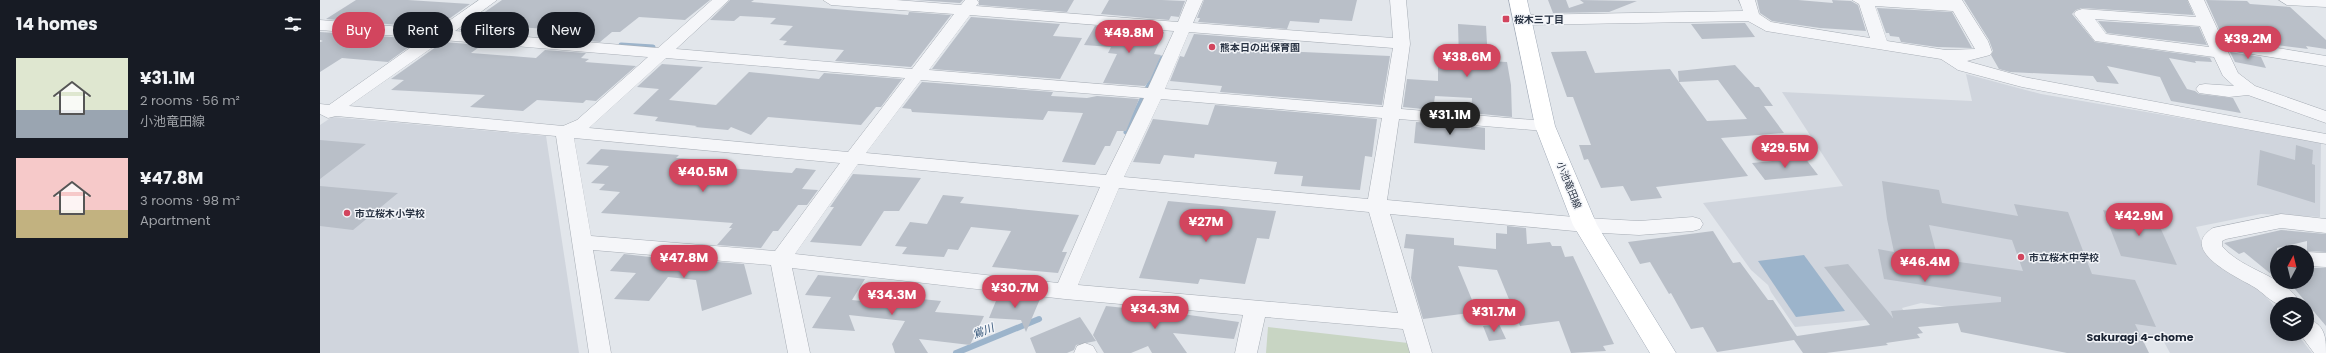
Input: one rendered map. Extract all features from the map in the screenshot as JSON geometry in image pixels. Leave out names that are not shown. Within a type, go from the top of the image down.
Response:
[{"type":"main road","name":"小池竜田線","points":[[1520,10],[1545,126],[1585,224],[1663,353]]},
{"type":"street","points":[[453,26],[490,0]]},
{"type":"street","points":[[564,132],[583,124],[721,0]]},
{"type":"street","points":[[831,0],[969,6],[1182,27],[1402,44]]},
{"type":"street","points":[[1066,291],[1112,182],[1154,95],[1182,27],[1195,0]]},
{"type":"street","points":[[1398,0],[1402,44],[1377,204],[1410,322],[1421,353]]},
{"type":"street","points":[[1747,0],[1752,16]]},
{"type":"street","points":[[1520,10],[1752,16],[1766,26],[1880,45],[1946,55],[1969,56],[1984,52],[1980,41],[1957,4],[1860,0]]},
{"type":"street","points":[[1865,0],[1880,45]]},
{"type":"street","points":[[2196,0],[2231,76],[2249,90],[2306,109],[2326,118]]},
{"type":"street","points":[[2287,0],[2322,3],[2319,0]]},
{"type":"street","points":[[799,353],[780,259],[853,158],[969,6]]},
{"type":"street","points":[[2205,22],[2082,14],[2102,38],[2217,48],[2326,61]]},
{"type":"street","points":[[320,25],[393,30]]},
{"type":"street","points":[[453,35],[1154,95],[1545,126]]},
{"type":"street","points":[[324,113],[420,48]]},
{"type":"street","points":[[1946,55],[1964,66],[2022,82],[2326,139]]},
{"type":"street","points":[[2205,89],[2229,92],[2249,90]]},
{"type":"street","points":[[324,113],[564,132],[1112,182],[1377,204],[1585,224],[1639,228],[1693,224]]},
{"type":"street","points":[[564,132],[600,353]]},
{"type":"street","points":[[2282,297],[2271,287],[2215,252],[2212,238],[2220,233],[2281,222],[2326,226]]},
{"type":"street","points":[[583,242],[780,259],[1066,291],[1410,322]]},
{"type":"street","points":[[2314,259],[2326,260]]},
{"type":"street","points":[[1246,353],[1256,307]]},
{"type":"street","points":[[2314,336],[2326,352]]},
{"type":"shaded area","points":[[1966,74],[2041,94],[2321,142],[2320,217],[2261,214],[2196,227],[2206,254],[2244,279],[2265,295],[2270,301],[2270,341],[2303,341],[2312,353],[2170,353],[2163,340],[1921,303],[1902,308],[1907,316],[1795,327],[1771,292],[1768,285],[1751,270],[1703,203],[1843,186],[1782,92],[1972,101]]},
{"type":"shaded area","points":[[332,117],[546,136],[579,353],[320,353],[320,125]]},
{"type":"green space","points":[[1268,327],[1408,343],[1411,353],[1266,353]]},
{"type":"water","points":[[1804,255],[1845,311],[1796,317],[1758,261]]},
{"type":"building","points":[[356,0],[408,0],[470,4],[453,16],[453,12],[393,12],[393,24],[385,24],[385,12],[337,12]]},
{"type":"building","points":[[502,0],[710,0],[685,20],[639,17],[620,32],[612,32],[600,42],[595,42],[595,12],[537,12],[537,28],[529,28],[529,12],[485,12]]},
{"type":"building","points":[[730,0],[754,0],[751,2],[908,15],[909,12],[951,15],[911,67],[835,61],[844,50],[783,45],[787,41],[779,40],[793,26],[770,24],[776,18],[740,16],[734,21],[710,20]]},
{"type":"building","points":[[916,0],[963,0],[960,3]]},
{"type":"building","points":[[979,0],[1074,0],[1067,12],[979,5]]},
{"type":"building","points":[[1109,0],[1185,1],[1179,17],[1171,16],[1169,20],[1101,14]]},
{"type":"building","points":[[1204,0],[1357,0],[1352,21],[1320,19],[1319,23],[1290,21],[1287,29],[1198,22],[1200,18],[1197,18]]},
{"type":"building","points":[[1548,0],[1566,0],[1569,8],[1584,3],[1580,0],[1637,1],[1609,12],[1553,13]]},
{"type":"building","points":[[1757,0],[1798,0],[1833,3],[1832,0],[1851,1],[1858,5],[1866,31],[1820,28],[1772,21],[1760,13]]},
{"type":"building","points":[[1964,0],[2187,0],[2194,15],[2082,8],[2076,10],[2072,14],[2095,42],[2213,58],[2210,58],[2212,62],[2195,61],[2196,63],[2169,58],[2187,89],[2195,91],[2199,94],[2233,98],[2241,113],[2171,101],[2160,77],[2107,66],[2119,84],[2097,82],[2093,76],[2010,72],[1999,69],[1991,55],[1993,51],[1989,40]]},
{"type":"building","points":[[2206,0],[2247,1],[2250,4],[2290,7],[2326,40],[2326,49],[2306,46],[2308,49],[2223,38]]},
{"type":"building","points":[[1877,8],[1952,12],[1972,48],[1937,47],[1901,42],[1899,37],[1890,36],[1889,33],[1886,33]]},
{"type":"building","points":[[332,15],[332,19],[326,19]]},
{"type":"building","points":[[971,17],[1060,24],[1053,36],[1082,38],[1060,79],[932,69]]},
{"type":"building","points":[[2098,21],[2199,27],[2207,45],[2107,33]]},
{"type":"building","points":[[1745,23],[1755,37],[1702,39],[1691,24]]},
{"type":"building","points":[[1458,24],[1486,26],[1488,61],[1507,62],[1511,85],[1512,117],[1471,113],[1472,98],[1435,96],[1433,110],[1403,107],[1407,79],[1438,81],[1438,59],[1459,60]]},
{"type":"building","points":[[1095,26],[1164,32],[1154,54],[1161,55],[1150,80],[1145,86],[1103,83],[1117,54],[1108,53],[1111,47],[1084,45]]},
{"type":"building","points":[[320,32],[332,33],[332,48],[385,48],[385,37],[393,37],[393,48],[407,48],[388,62],[342,58],[320,72],[320,42],[323,41],[320,40]]},
{"type":"building","points":[[1194,34],[1284,41],[1281,51],[1390,56],[1382,105],[1220,92],[1222,86],[1170,81],[1180,56],[1184,57]]},
{"type":"building","points":[[453,43],[461,43],[461,48],[478,48],[471,53],[536,58],[545,50],[586,53],[581,58],[589,59],[585,62],[636,66],[596,101],[586,100],[583,103],[537,100],[523,111],[470,107],[485,95],[391,90],[404,80],[391,79],[435,48],[453,48]]},
{"type":"building","points":[[1586,51],[1595,73],[1670,69],[1679,82],[1678,71],[1735,65],[1755,87],[1759,87],[1773,106],[1764,106],[1784,133],[1721,138],[1748,176],[1656,187],[1662,198],[1631,201],[1623,186],[1601,188],[1588,159],[1584,160],[1579,145],[1591,145],[1573,97],[1567,97],[1551,52]],"holes":[[[1718,80],[1747,119],[1707,121],[1679,82]]]},
{"type":"building","points":[[2230,52],[2261,57],[2266,68],[2235,62]]},
{"type":"building","points":[[662,64],[703,67],[669,100],[716,105],[749,72],[819,79],[824,73],[902,79],[881,107],[876,107],[861,125],[768,117],[751,135],[731,127],[728,130],[695,127],[697,126],[655,121],[658,117],[633,114],[659,89],[637,87]]},
{"type":"building","points":[[922,82],[1053,92],[1051,96],[1087,98],[1097,96],[1139,99],[1126,131],[1117,131],[1110,146],[1105,146],[1095,165],[1062,162],[1083,113],[1048,111],[1043,120],[912,112],[911,109],[902,108]]},
{"type":"building","points":[[1215,105],[1377,119],[1372,157],[1365,156],[1360,190],[1301,186],[1303,176],[1274,174],[1277,162],[1195,154],[1194,158],[1164,155],[1160,164],[1133,162],[1153,119],[1208,125]]},
{"type":"building","points":[[1416,122],[1432,123],[1432,126],[1471,129],[1471,126],[1485,128],[1485,150],[1414,143]]},
{"type":"building","points":[[320,140],[366,144],[320,179]]},
{"type":"building","points":[[2296,145],[2313,150],[2312,164],[2315,165],[2315,203],[2257,185],[2260,150],[2295,160]]},
{"type":"building","points":[[601,149],[679,155],[676,158],[705,160],[700,166],[792,173],[796,168],[816,170],[802,189],[818,190],[807,205],[798,205],[778,231],[773,231],[761,248],[717,245],[732,228],[729,228],[733,223],[601,213],[620,192],[599,190],[605,184],[591,183],[609,166],[586,164]]},
{"type":"building","points":[[1805,158],[1818,175],[1765,180],[1752,163]]},
{"type":"building","points":[[853,174],[921,178],[899,211],[884,211],[861,246],[810,242],[834,207],[830,207]]},
{"type":"building","points":[[1882,181],[1939,190],[1942,203],[2018,216],[2014,204],[2068,212],[2092,274],[2135,280],[2156,327],[2135,324],[2149,353],[2067,353],[1961,332],[1958,323],[1918,327],[1923,333],[1917,334],[1920,338],[1886,343],[1888,345],[1826,353],[1803,353],[1794,340],[1717,352],[1703,327],[1691,329],[1671,293],[1669,294],[1650,262],[1640,264],[1628,242],[1713,231],[1733,263],[1740,262],[1768,300],[1773,300],[1797,336],[1870,325],[1824,267],[1848,264],[1893,318],[1891,311],[2001,302],[2001,297],[1884,279],[1878,249],[1894,252],[1887,219]],"holes":[[[1929,225],[2012,240],[2023,271],[1938,259]]]},
{"type":"building","name":"市立桜木小学校","points":[[320,186],[398,193],[353,230],[320,226]]},
{"type":"building","points":[[943,195],[964,197],[960,203],[1079,215],[1062,252],[1067,252],[1058,273],[992,267],[1011,231],[971,227],[958,250],[948,249],[944,257],[902,254],[907,247],[895,246],[910,222],[927,224]]},
{"type":"building","points":[[1168,201],[1276,211],[1269,239],[1257,238],[1245,284],[1200,279],[1198,284],[1139,278]]},
{"type":"building","points":[[2103,210],[2156,218],[2177,265],[2121,256]]},
{"type":"building","points":[[1507,226],[1526,228],[1527,244],[1550,242],[1552,246],[1561,246],[1565,257],[1573,256],[1614,344],[1603,346],[1606,351],[1571,353],[1559,321],[1520,326],[1497,270],[1458,266],[1477,312],[1423,319],[1411,278],[1414,249],[1404,248],[1406,234],[1454,238],[1454,245],[1496,249],[1496,233],[1507,234]]},
{"type":"building","points":[[2281,230],[2326,234],[2326,252],[2314,251],[2314,245],[2307,245],[2307,241],[2290,245],[2270,245],[2270,273],[2244,252],[2239,254],[2224,243]]},
{"type":"building","points":[[624,254],[702,263],[704,261],[744,264],[752,294],[702,311],[696,280],[668,277],[649,301],[614,299],[636,273],[610,271]]},
{"type":"building","points":[[2314,268],[2326,268],[2326,326],[2314,312],[2314,297],[2302,297],[2295,289],[2314,289]]},
{"type":"building","points":[[818,275],[865,279],[852,300],[898,305],[902,297],[941,301],[935,312],[984,316],[970,345],[919,339],[928,353],[895,353],[892,344],[905,321],[849,315],[855,331],[812,328],[831,297],[805,295]]},
{"type":"building","points":[[998,296],[1040,299],[1026,332],[1021,320],[989,318]]},
{"type":"building","points":[[1106,306],[1239,322],[1234,339],[1173,333],[1187,353],[1152,353],[1148,346],[1131,353],[1104,353],[1093,335]]},
{"type":"building","points":[[1080,317],[1096,341],[1076,345],[1074,350],[1067,353],[1036,353],[1030,338]]},
{"type":"building","points":[[1499,324],[1506,339],[1489,341],[1483,326]]},
{"type":"waterway","points":[[621,45],[653,47]]},
{"type":"waterway","points":[[1126,132],[1162,58]]},
{"type":"waterway","name":"鴬川","points":[[956,353],[1039,319]]},
{"type":"place","name":"桜木三丁目","points":[[1506,19]]},
{"type":"place","name":"熊本日の出保育園","points":[[1212,47]]},
{"type":"place","name":"市立桜木小学校","points":[[347,213]]},
{"type":"place","name":"市立桜木中学校","points":[[2021,257]]},
{"type":"district","name":"Sakuragi 4-chome","points":[[2140,337]]}]
